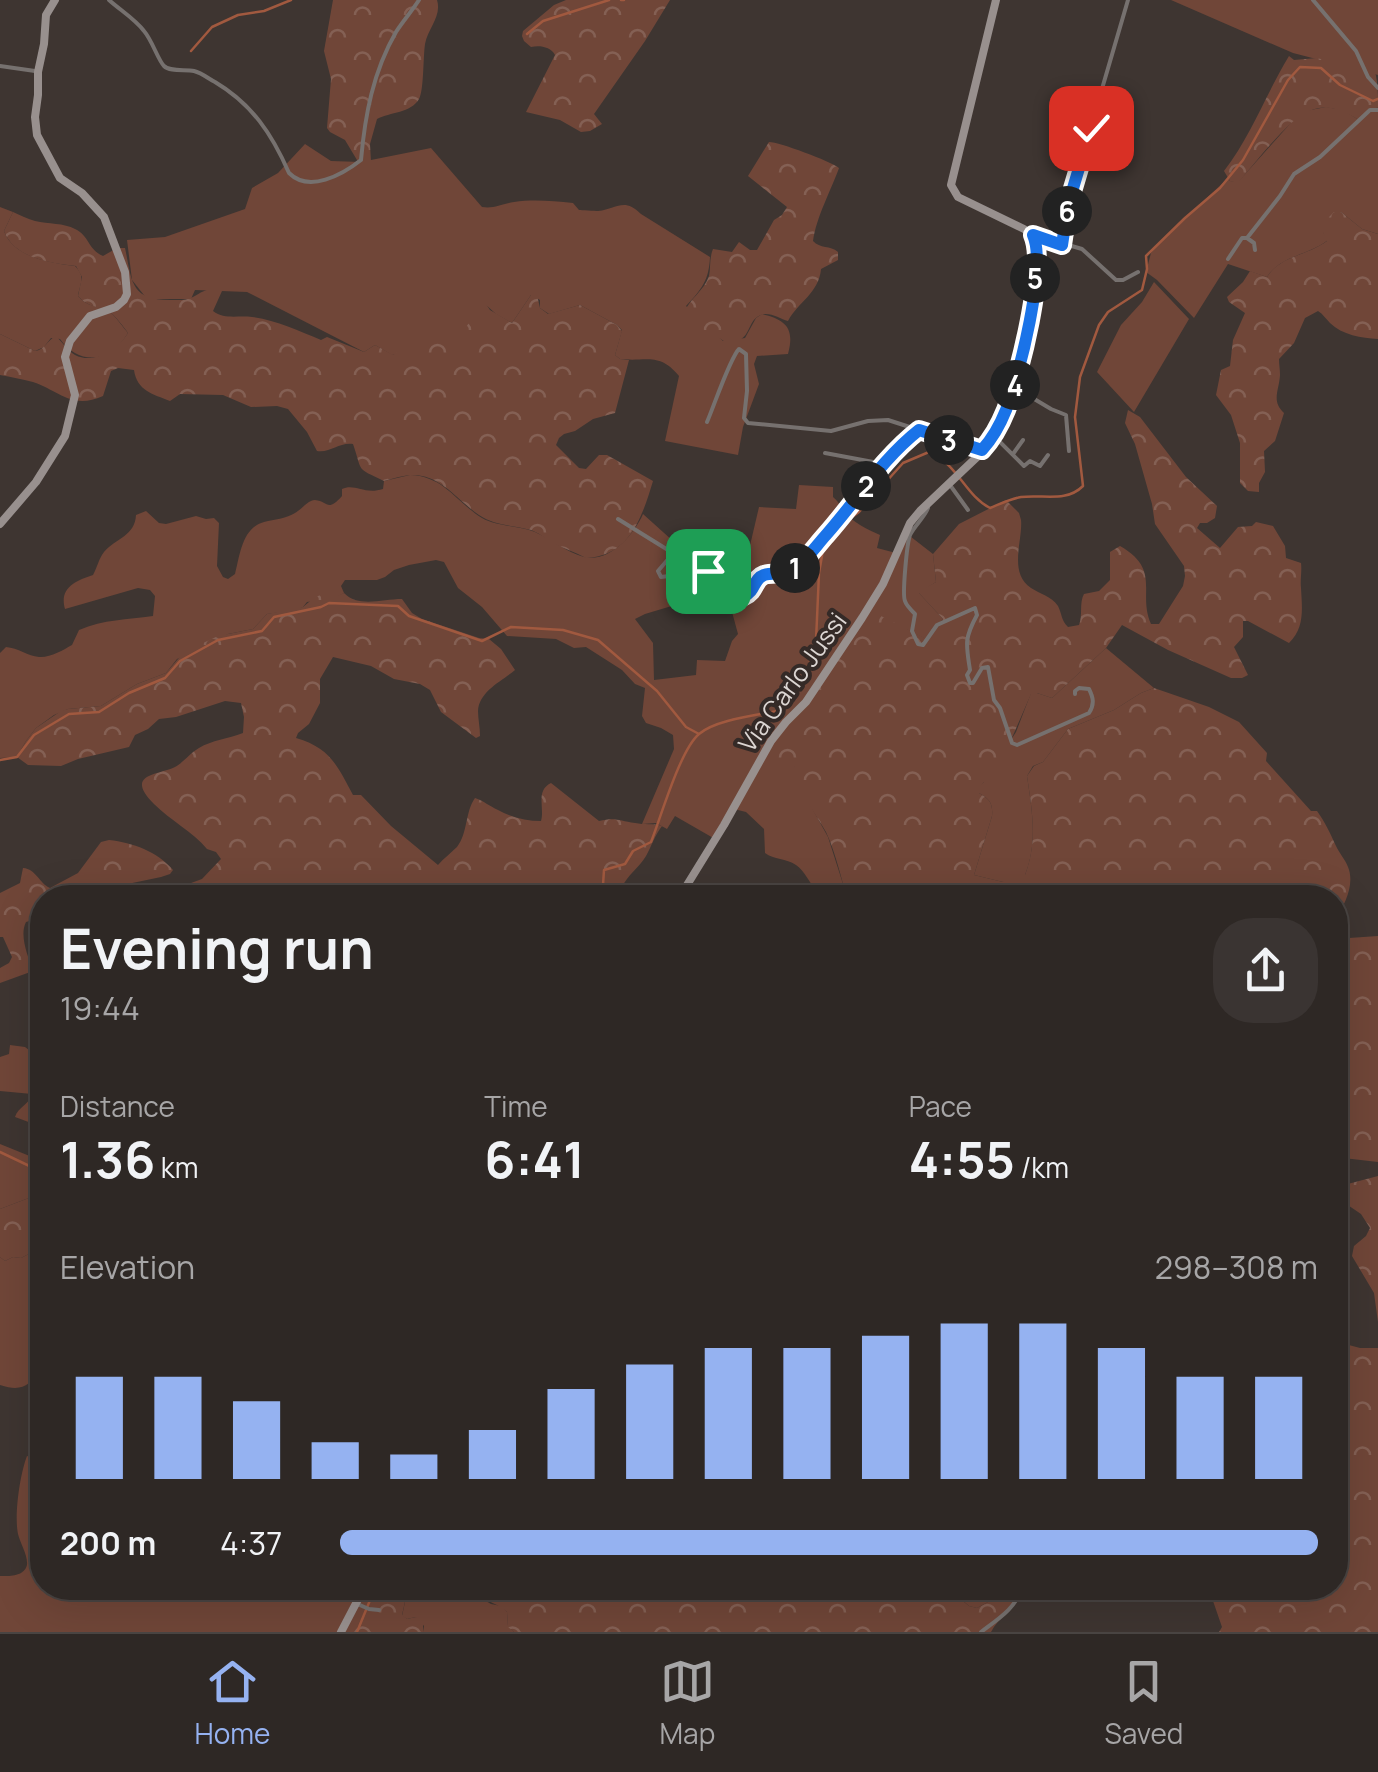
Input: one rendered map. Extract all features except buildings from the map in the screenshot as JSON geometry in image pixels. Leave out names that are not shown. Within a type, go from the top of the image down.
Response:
[{"type":"street","points":[[0,524],[36,482],[65,436],[75,402],[65,358],[70,341],[90,316],[116,307],[127,294],[125,272],[104,216],[82,192],[60,178],[37,136],[38,72],[46,15],[54,0]]},
{"type":"street","points":[[109,0],[143,30],[163,65],[201,74],[257,115],[288,172],[294,179],[304,181],[341,176],[360,160],[372,86],[396,33],[420,0]]},
{"type":"street","points":[[996,0],[951,185],[958,197],[1033,235],[1082,249],[1116,280],[1138,272]]},
{"type":"street","points":[[1062,245],[1068,205],[1128,0]]},
{"type":"street","points":[[1313,0],[1356,51],[1378,88]]},
{"type":"street","points":[[0,66],[38,72]]},
{"type":"street","points":[[1228,259],[1294,174],[1320,157],[1358,119],[1370,110],[1378,110]]},
{"type":"street","name":"Via Carlo Jussi","points":[[687,885],[771,741],[806,702],[883,584],[910,523],[994,436],[1021,359],[1036,272],[1033,235]]},
{"type":"street","points":[[1247,238],[1255,250]]},
{"type":"street","points":[[707,422],[738,349],[746,354],[744,418],[748,424],[831,431],[868,420],[888,420],[982,450]]},
{"type":"street","points":[[1014,387],[1066,415],[1069,451]]},
{"type":"street","points":[[618,518],[668,550],[670,558],[658,571],[661,578],[708,571],[744,596],[759,578],[791,572],[803,562],[884,464],[919,430]]},
{"type":"street","points":[[994,436],[1024,466],[1030,461],[1040,466],[1048,454]]},
{"type":"street","points":[[1012,454],[1023,440]]},
{"type":"street","points":[[826,453],[884,464]]},
{"type":"street","points":[[952,483],[968,510]]},
{"type":"street","points":[[928,503],[928,513],[911,532],[903,596],[915,614],[912,631],[918,644],[923,645],[938,625],[975,608],[977,615],[966,633],[970,670],[967,674],[973,683],[982,668],[988,667],[994,700],[1012,743],[1017,745],[1089,713],[1093,697],[1088,689],[1079,688],[1075,694]]},
{"type":"street","points":[[341,1632],[359,1600]]},
{"type":"street","points":[[981,1632],[1006,1614],[1017,1600]]},
{"type":"street","points":[[358,1603],[379,1610]]},
{"type":"green space","points":[[333,0],[437,0],[438,6],[425,44],[421,95],[406,110],[377,119],[370,144],[371,162],[360,165],[345,140],[327,128],[331,79],[324,51]]},
{"type":"green space","points":[[566,0],[670,0],[594,114],[602,124],[590,131],[581,132],[560,120],[526,112],[555,55],[545,47],[531,47],[524,41],[523,31]]},
{"type":"green space","points":[[1171,0],[1378,0],[1378,75],[1293,53]]},
{"type":"green space","points":[[1289,56],[1294,60],[1317,58],[1343,65],[1370,61],[1376,76],[1378,107],[1359,120],[1336,109],[1309,111],[1281,133],[1238,183],[1230,181],[1224,171]]},
{"type":"green space","points":[[1326,107],[1343,110],[1359,120],[1378,107],[1378,234],[1362,229],[1341,212],[1323,232],[1328,240],[1280,264],[1267,277],[1228,264],[1194,318],[1146,272],[1151,253],[1228,178],[1238,182],[1297,116]]},
{"type":"green space","points":[[769,142],[839,168],[813,241],[838,252],[838,260],[821,269],[816,285],[788,321],[773,315],[758,316],[741,339],[726,343],[684,313],[707,281],[713,249],[732,252],[739,242],[757,250],[774,220],[787,207],[748,176]]},
{"type":"green space","points":[[305,144],[331,161],[361,162],[431,148],[482,207],[536,200],[573,203],[579,210],[630,206],[710,257],[704,284],[686,306],[723,341],[745,338],[762,314],[783,322],[790,338],[788,354],[757,356],[754,364],[759,384],[743,427],[738,455],[665,441],[679,376],[659,361],[620,359],[615,355],[622,330],[580,305],[549,314],[540,308],[540,300],[531,295],[512,323],[486,305],[453,346],[392,355],[375,345],[364,352],[247,292],[195,290],[191,299],[147,299],[132,280],[127,240],[165,237],[245,209],[252,188],[278,173]]},
{"type":"green space","points":[[0,207],[13,212],[4,231],[15,247],[34,257],[75,266],[81,280],[78,296],[110,312],[128,333],[113,350],[86,357],[60,339],[51,338],[35,351],[0,334]]},
{"type":"green space","points":[[13,212],[75,229],[103,256],[125,248],[135,286],[147,297],[182,300],[207,290],[222,291],[213,311],[218,314],[269,321],[364,352],[375,345],[393,355],[426,333],[452,345],[486,304],[512,323],[531,295],[537,295],[540,308],[548,314],[580,305],[617,325],[622,331],[615,355],[629,360],[615,413],[564,434],[556,445],[579,468],[586,469],[599,455],[607,455],[653,481],[639,521],[613,550],[586,558],[531,530],[485,519],[430,478],[413,475],[384,481],[375,477],[361,468],[353,444],[317,451],[288,409],[251,407],[223,395],[180,394],[170,401],[142,387],[134,370],[118,368],[111,371],[103,396],[83,401],[66,398],[33,382],[0,375],[0,334],[35,351],[56,336],[75,355],[90,358],[112,350],[128,333],[110,312],[78,296],[82,277],[76,266],[44,261],[24,253],[9,240],[4,231]]},
{"type":"green space","points":[[1334,212],[1341,212],[1362,229],[1378,234],[1378,339],[1340,330],[1318,311],[1305,318],[1294,343],[1279,359],[1277,400],[1284,413],[1275,441],[1264,451],[1265,472],[1259,492],[1248,491],[1240,483],[1240,443],[1231,415],[1216,395],[1221,370],[1230,366],[1233,340],[1245,313],[1227,297],[1250,271],[1267,277],[1279,264],[1327,241],[1320,226]]},
{"type":"green space","points":[[1154,282],[1189,319],[1134,412],[1097,372],[1121,325]]},
{"type":"green space","points":[[1128,410],[1140,417],[1186,477],[1217,506],[1215,518],[1197,528],[1220,548],[1238,527],[1256,522],[1273,526],[1285,546],[1286,558],[1301,563],[1300,624],[1289,643],[1243,621],[1243,637],[1234,647],[1248,675],[1242,678],[1231,678],[1122,625],[1106,648],[1052,698],[1031,694],[1011,740],[1005,769],[994,781],[979,787],[979,793],[990,802],[992,816],[974,875],[1003,882],[1007,872],[1025,875],[1033,838],[1027,776],[1068,729],[1154,688],[1239,722],[1267,753],[1266,761],[1325,823],[1347,864],[1350,874],[1348,894],[1348,885],[843,885],[826,832],[802,792],[794,766],[762,762],[776,737],[869,610],[925,638],[943,619],[918,592],[936,582],[933,554],[959,524],[1006,500],[1021,520],[1020,574],[1031,588],[1058,606],[1068,627],[1079,625],[1084,594],[1099,591],[1110,580],[1110,552],[1120,546],[1141,564],[1147,613],[1151,624],[1159,624],[1183,586],[1184,566],[1155,524],[1135,444],[1125,423]]},
{"type":"green space","points":[[422,476],[449,491],[482,518],[529,530],[577,555],[593,558],[620,546],[643,514],[673,541],[707,544],[708,556],[748,554],[759,507],[796,509],[799,485],[833,487],[833,497],[848,515],[880,535],[877,548],[896,553],[906,533],[933,554],[936,582],[919,593],[943,619],[926,639],[906,629],[776,766],[794,765],[828,837],[843,885],[812,885],[792,863],[765,853],[764,829],[746,812],[734,809],[715,839],[675,816],[667,829],[656,823],[642,824],[674,749],[673,735],[646,723],[642,716],[645,688],[586,647],[574,648],[556,639],[507,636],[482,607],[458,588],[444,562],[436,560],[394,570],[377,580],[345,580],[341,586],[344,593],[335,598],[267,614],[253,629],[228,634],[177,659],[166,673],[137,684],[101,706],[68,709],[54,715],[36,728],[17,757],[0,758],[0,653],[6,647],[48,656],[72,645],[79,630],[88,626],[153,616],[155,596],[150,590],[138,588],[65,609],[66,591],[93,575],[102,554],[129,532],[136,515],[146,511],[166,524],[196,516],[214,518],[219,523],[217,566],[228,579],[235,574],[246,536],[257,525],[291,515],[312,500],[333,504],[342,496],[342,489],[383,489],[384,481]],"holes":[[[694,579],[703,588],[704,608],[732,612],[738,634],[725,661],[697,660],[696,675],[654,680],[653,643],[635,619],[675,605],[677,590]]]},
{"type":"green space","points":[[344,593],[363,601],[402,599],[422,619],[489,639],[515,670],[482,698],[478,711],[480,736],[476,738],[441,712],[430,690],[420,684],[333,657],[320,679],[320,703],[296,738],[325,753],[353,795],[361,795],[438,865],[461,841],[475,798],[513,817],[541,821],[543,790],[551,783],[599,821],[614,819],[662,826],[646,856],[623,885],[186,885],[202,879],[221,859],[154,804],[145,794],[143,781],[175,767],[204,745],[243,733],[241,703],[225,701],[159,719],[135,735],[129,747],[61,766],[28,765],[17,757],[36,728],[61,711],[101,706],[137,684],[166,673],[184,652],[218,636],[253,629],[267,614],[303,607],[321,595],[335,597]]},
{"type":"green space","points":[[1106,648],[1154,688],[1068,729],[1043,762],[1033,766],[1027,776],[1033,838],[1025,875],[1003,882],[974,875],[992,816],[991,805],[979,793],[979,786],[1016,732],[1031,693],[1052,698]]},
{"type":"green space","points":[[109,840],[144,849],[173,870],[161,877],[123,885],[56,885],[78,873],[101,842]]},
{"type":"green space","points":[[23,868],[46,885],[30,885],[30,921],[23,933],[30,972],[0,983],[0,968],[12,957],[0,937],[0,893],[20,883]]},
{"type":"green space","points":[[1378,936],[1378,1162],[1348,1159],[1348,938]]},
{"type":"green space","points":[[10,1045],[30,1051],[30,1094],[0,1091],[0,1057],[9,1054]]},
{"type":"green space","points":[[30,1098],[30,1123],[15,1117]]},
{"type":"green space","points":[[0,1144],[30,1156],[30,1198],[0,1209]]},
{"type":"green space","points":[[1378,1176],[1378,1322],[1374,1293],[1352,1256],[1354,1246],[1370,1228],[1361,1214],[1348,1205],[1348,1184]]},
{"type":"green space","points":[[30,1198],[30,1253],[5,1261],[0,1257],[0,1209]]},
{"type":"green space","points":[[30,1253],[30,1382],[14,1388],[0,1385],[0,1257],[5,1261]]},
{"type":"green space","points":[[1348,1345],[1378,1348],[1378,1632],[1219,1632],[1222,1627],[1213,1600],[1348,1600]]},
{"type":"green space","points":[[27,1456],[30,1600],[357,1600],[340,1632],[0,1632],[0,1576],[20,1574],[27,1565],[18,1534],[20,1484]]},
{"type":"green space","points":[[357,1600],[405,1600],[402,1615],[407,1619],[423,1618],[423,1632],[340,1632]]},
{"type":"green space","points":[[405,1600],[484,1600],[507,1612],[508,1626],[514,1632],[423,1632],[424,1626],[416,1617],[402,1616]]},
{"type":"green space","points":[[487,1600],[962,1600],[977,1608],[992,1600],[1017,1600],[991,1632],[514,1632],[508,1627],[507,1612]]},
{"type":"green space","points":[[962,1600],[992,1600],[977,1608]]},
{"type":"waterway","points":[[191,51],[212,27],[291,0]]},
{"type":"waterway","points":[[527,34],[543,21],[609,0]]},
{"type":"waterway","points":[[603,885],[604,870],[625,864],[633,851],[651,842],[678,769],[699,734],[727,721],[782,710],[808,668],[816,641],[823,550],[838,527],[859,512],[903,463],[929,452],[947,464],[990,508],[1021,497],[1069,494],[1083,486],[1075,417],[1080,377],[1099,325],[1108,312],[1142,290],[1146,256],[1220,188],[1243,160],[1288,80],[1300,67],[1321,68],[1340,85],[1373,101],[1378,99]]},
{"type":"waterway","points":[[0,760],[17,757],[34,735],[69,714],[99,712],[129,693],[165,678],[180,661],[218,640],[262,631],[274,617],[329,603],[398,606],[409,616],[482,641],[511,627],[563,630],[598,640],[657,691],[686,727],[699,734]]},
{"type":"waterway","points":[[0,1152],[30,1166]]},
{"type":"waterway","points":[[357,1632],[370,1600]]},
{"type":"route","points":[[708,571],[744,596],[759,578],[791,572],[850,508],[878,469],[919,430],[982,450],[991,441],[1006,410],[1021,359],[1036,272],[1033,235],[1062,245],[1068,205],[1091,128]]}]
